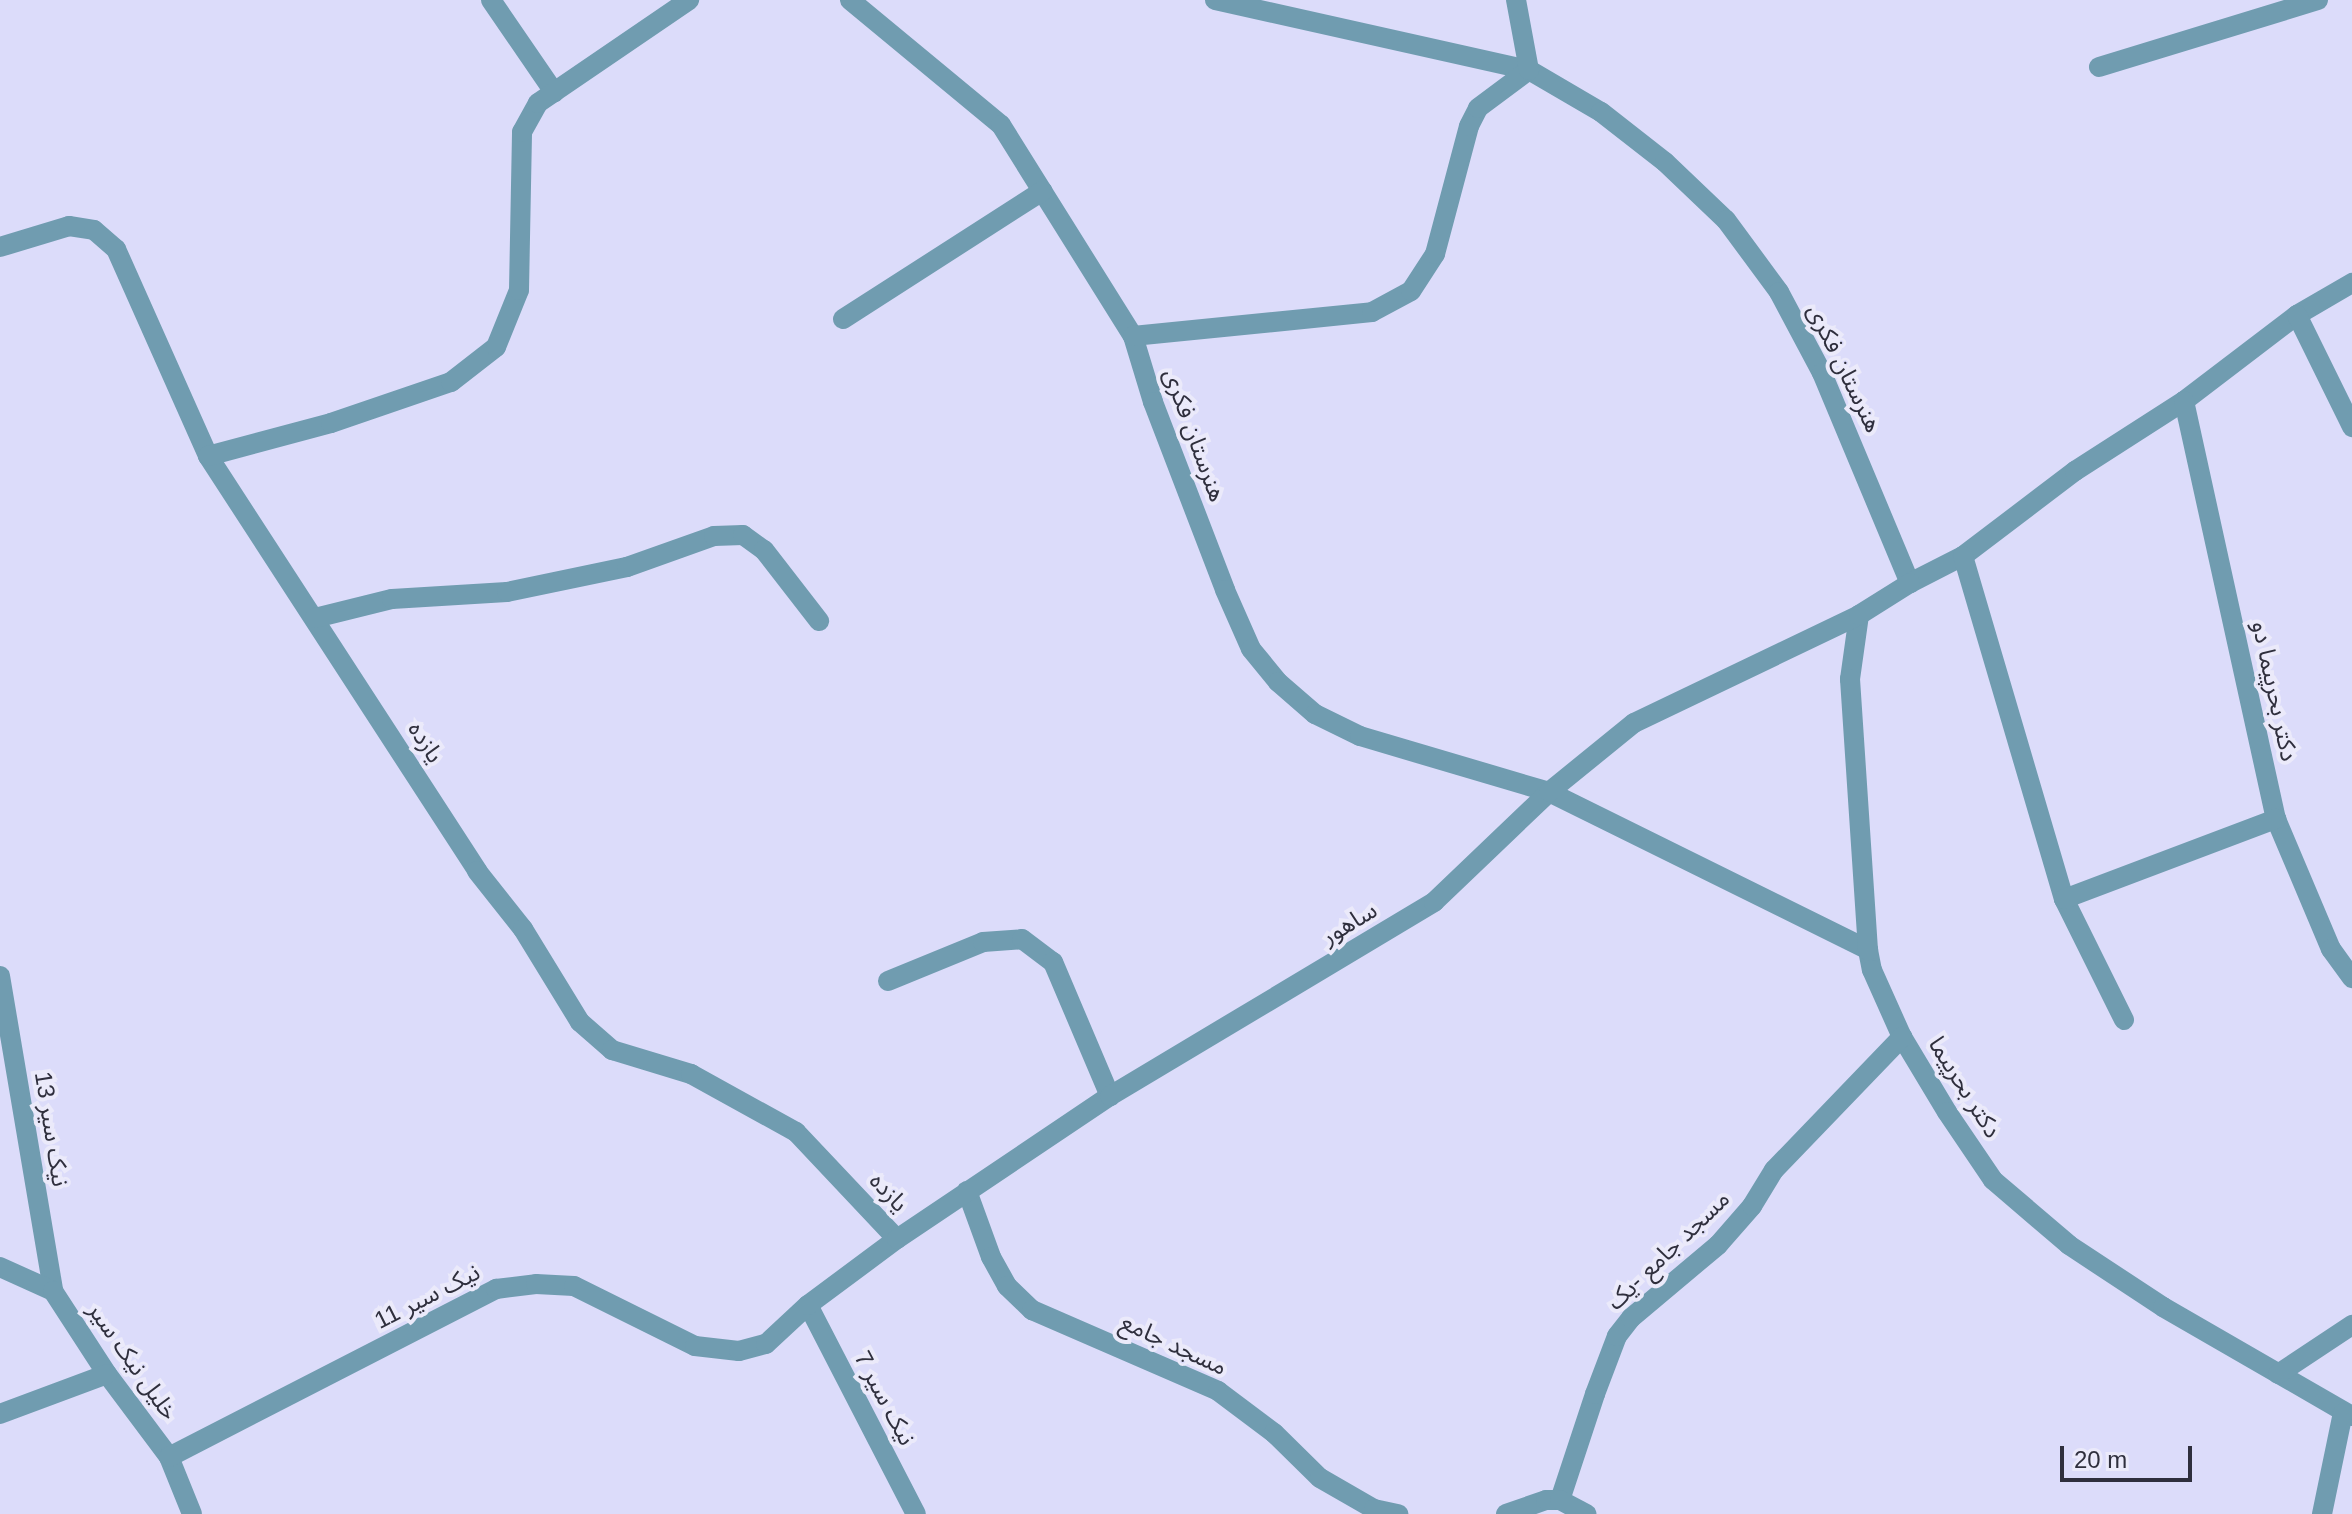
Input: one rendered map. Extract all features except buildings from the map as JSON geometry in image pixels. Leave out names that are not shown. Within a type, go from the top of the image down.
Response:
[{"type":"street","points":[[491,0],[554,92]]},
{"type":"street","points":[[208,456],[331,423],[451,382],[496,347],[519,290],[522,132],[538,103],[689,0]]},
{"type":"street","name":"هنرستان فکری","points":[[850,0],[1001,125],[1133,336],[1153,402],[1225,590],[1251,649],[1278,682],[1315,714],[1360,736],[1549,792]]},
{"type":"street","name":"هنرستان فکری","points":[[1215,0],[1529,70],[1601,112],[1665,162],[1726,220],[1779,292],[1822,373],[1910,583]]},
{"type":"street","points":[[1133,336],[1372,312],[1411,291],[1435,254],[1474,117],[1493,94],[1529,70],[1516,0]]},
{"type":"street","points":[[2099,67],[2276,7],[2318,0]]},
{"type":"street","points":[[843,319],[1042,191]]},
{"type":"street","name":"یازده","points":[[0,247],[69,226],[94,230],[116,249],[208,456],[477,871],[523,929],[580,1022],[612,1050],[691,1074],[796,1132],[897,1239]]},
{"type":"street","points":[[1910,583],[1963,556],[2075,471],[2184,401],[2297,315],[2352,283]]},
{"type":"street","points":[[2297,315],[2352,427]]},
{"type":"street","name":"دکتر بحرپیما دو","points":[[2184,401],[2276,819],[2331,949],[2352,978]]},
{"type":"street","points":[[315,618],[392,599],[507,592],[627,567],[714,536],[743,535],[764,550],[819,621]]},
{"type":"street","points":[[1963,556],[2064,899],[2124,1020]]},
{"type":"street","name":"ساهور","points":[[808,1305],[897,1239],[1110,1096],[1434,902],[1549,792],[1634,723],[1859,615],[1910,583]]},
{"type":"street","name":"دکتر بحرپیما","points":[[1859,615],[1850,679],[1868,950],[1872,970],[1902,1037],[1947,1112],[1993,1180],[2069,1245],[2163,1307],[2347,1415]]},
{"type":"street","points":[[1549,792],[1868,950]]},
{"type":"street","points":[[2064,899],[2276,819]]},
{"type":"street","points":[[888,981],[983,942],[1022,939],[1053,962],[1110,1096]]},
{"type":"street","name":"نیک سیر 13","points":[[0,976],[53,1291]]},
{"type":"street","name":"مسجد جامع -یک","points":[[1560,1500],[1617,1336],[1631,1318],[1718,1245],[1752,1206],[1774,1170],[1902,1037]]},
{"type":"street","name":"مسجد جامع","points":[[967,1191],[991,1257],[1007,1286],[1032,1310],[1218,1391],[1274,1433],[1320,1478],[1374,1509],[1398,1514]]},
{"type":"street","points":[[0,1267],[53,1291]]},
{"type":"street","name":"نیک سیر 11","points":[[169,1457],[496,1289],[536,1284],[574,1286],[695,1346],[739,1351],[766,1344],[808,1305]]},
{"type":"street","name":"خلیل نیک سیر","points":[[53,1291],[107,1374],[169,1457],[192,1514]]},
{"type":"street","name":"نیک سیر 7","points":[[808,1305],[916,1514]]},
{"type":"street","points":[[2278,1374],[2352,1325]]},
{"type":"street","points":[[0,1414],[107,1374]]},
{"type":"street","points":[[2322,1514],[2347,1415]]},
{"type":"street","points":[[1506,1514],[1546,1500],[1560,1500],[1586,1514]]}]
